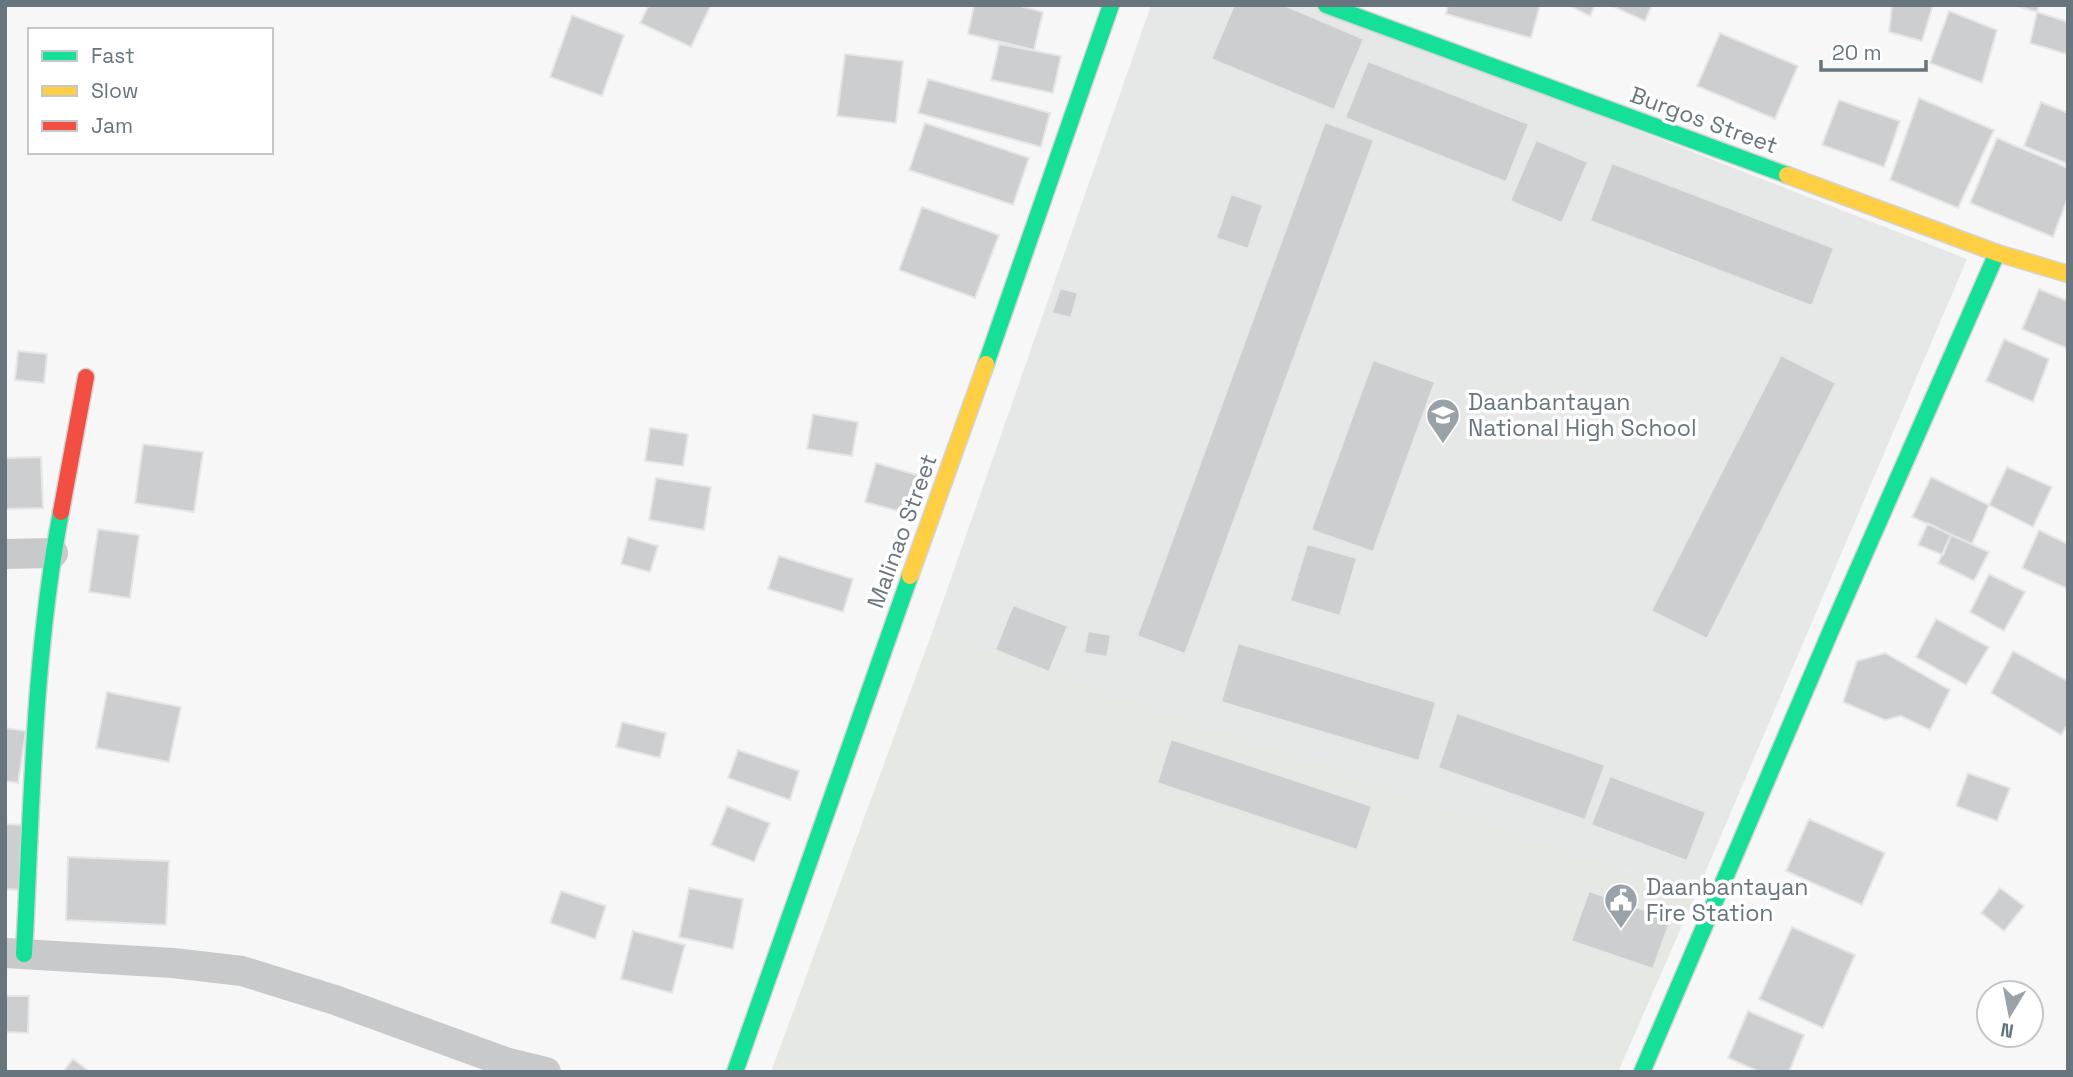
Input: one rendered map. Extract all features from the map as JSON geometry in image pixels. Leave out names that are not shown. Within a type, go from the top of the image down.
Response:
[{"type":"street","name":"Malinao Street","points":[[735,1072],[1111,5]]},
{"type":"street","name":"Burgos Street","points":[[1326,5],[1997,253],[2068,274]]},
{"type":"street","points":[[1642,1072],[1997,253]]},
{"type":"street","points":[[86,377],[53,553],[39,674],[15,954],[173,963],[242,971],[335,1000],[505,1062],[546,1072]]},
{"type":"street","points":[[5,554],[53,553]]},
{"type":"shaded area","name":"Daanbantayan National High School","points":[[1151,5],[1316,5],[1967,259],[1696,894],[933,630]]},
{"type":"shaded area","points":[[933,630],[1696,894],[1618,1072],[771,1072]]},
{"type":"building","points":[[649,5],[711,5],[691,47],[640,23]]},
{"type":"building","points":[[974,5],[1016,5],[1043,12],[1034,50],[968,34]]},
{"type":"building","points":[[1234,5],[1284,5],[1364,39],[1334,110],[1211,59]]},
{"type":"building","points":[[1448,5],[1540,5],[1531,38],[1446,14]]},
{"type":"building","points":[[1568,5],[1595,5],[1590,16]]},
{"type":"building","points":[[1610,5],[1652,5],[1645,21]]},
{"type":"building","points":[[1892,5],[1933,5],[1922,41],[1889,32]]},
{"type":"building","points":[[2014,5],[2039,5],[2037,12]]},
{"type":"building","points":[[1949,11],[1997,30],[1982,83],[1930,63]]},
{"type":"building","points":[[2037,12],[2068,22],[2066,54],[2030,43]]},
{"type":"building","points":[[572,15],[624,35],[602,96],[550,77]]},
{"type":"building","points":[[1720,33],[1798,66],[1775,119],[1697,86]]},
{"type":"building","points":[[999,44],[1061,56],[1053,93],[991,80]]},
{"type":"building","points":[[845,54],[903,61],[896,123],[837,116]]},
{"type":"building","points":[[1368,61],[1529,124],[1506,182],[1345,118]]},
{"type":"building","points":[[928,79],[1050,113],[1041,147],[918,113]]},
{"type":"building","points":[[1919,98],[1994,130],[1958,208],[1890,180]]},
{"type":"building","points":[[1839,100],[1900,121],[1884,167],[1822,145]]},
{"type":"building","points":[[2041,102],[2068,113],[2068,164],[2024,146]]},
{"type":"building","points":[[1325,122],[1374,140],[1185,654],[1137,636]]},
{"type":"building","points":[[925,123],[1029,158],[1013,205],[909,170]]},
{"type":"building","points":[[1997,138],[2068,168],[2068,197],[2053,237],[1970,203]]},
{"type":"building","points":[[1536,140],[1588,162],[1562,223],[1510,201]]},
{"type":"building","points":[[1612,163],[1834,248],[1812,306],[1590,221]]},
{"type":"building","points":[[1231,194],[1263,205],[1248,249],[1216,238]]},
{"type":"building","points":[[922,207],[999,235],[975,298],[899,270]]},
{"type":"building","points":[[1060,288],[1078,293],[1071,318],[1052,313]]},
{"type":"building","points":[[2039,289],[2068,301],[2068,349],[2022,329]]},
{"type":"building","points":[[2004,339],[2049,359],[2033,402],[1986,381]]},
{"type":"building","points":[[18,351],[47,354],[44,383],[15,380]]},
{"type":"building","points":[[1781,355],[1836,383],[1707,639],[1651,611]]},
{"type":"building","points":[[1373,360],[1435,382],[1373,552],[1311,530]]},
{"type":"building","points":[[813,414],[858,422],[852,456],[807,449]]},
{"type":"building","points":[[650,428],[688,434],[683,466],[645,461]]},
{"type":"building","points":[[143,444],[203,452],[194,512],[135,503]]},
{"type":"building","points":[[41,457],[43,508],[5,509],[5,458]]},
{"type":"building","points":[[876,463],[924,477],[913,515],[865,502]]},
{"type":"building","points":[[2007,467],[2052,487],[2033,527],[1989,505]]},
{"type":"building","points":[[1931,477],[1989,505],[1972,544],[1912,517]]},
{"type":"building","points":[[656,478],[711,487],[704,530],[649,520]]},
{"type":"building","points":[[1928,523],[1951,535],[1943,555],[1918,545]]},
{"type":"building","points":[[98,529],[139,535],[130,598],[89,592]]},
{"type":"building","points":[[2039,530],[2068,544],[2068,589],[2022,568]]},
{"type":"building","points":[[1951,535],[1989,552],[1974,581],[1938,563]]},
{"type":"building","points":[[628,537],[658,546],[650,572],[621,564]]},
{"type":"building","points":[[1307,544],[1357,558],[1340,616],[1290,601]]},
{"type":"building","points":[[779,556],[853,579],[843,612],[768,589]]},
{"type":"building","points":[[1989,574],[2025,592],[2004,631],[1970,612]]},
{"type":"building","points":[[1013,605],[1068,626],[1049,672],[995,650]]},
{"type":"building","points":[[1936,619],[1989,647],[1966,685],[1916,657]]},
{"type":"building","points":[[1088,631],[1111,635],[1107,657],[1084,653]]},
{"type":"building","points":[[1238,643],[1436,702],[1419,761],[1221,702]]},
{"type":"building","points":[[2013,651],[2068,681],[2068,724],[2061,735],[1991,693]]},
{"type":"building","points":[[1885,653],[1950,690],[1930,730],[1901,716],[1885,720],[1843,702],[1857,661]]},
{"type":"building","points":[[107,692],[181,707],[169,762],[96,748]]},
{"type":"building","points":[[1457,713],[1605,765],[1585,820],[1438,768]]},
{"type":"building","points":[[622,722],[666,733],[660,758],[616,747]]},
{"type":"building","points":[[5,728],[26,731],[18,783],[5,781]]},
{"type":"building","points":[[1171,739],[1372,806],[1357,850],[1157,783]]},
{"type":"building","points":[[738,750],[799,771],[790,800],[728,778]]},
{"type":"building","points":[[1968,773],[2010,788],[1997,821],[1956,806]]},
{"type":"building","points":[[1610,776],[1706,812],[1687,861],[1591,825]]},
{"type":"building","points":[[727,806],[770,823],[754,862],[711,845]]},
{"type":"building","points":[[1809,819],[1885,853],[1862,905],[1786,871]]},
{"type":"building","points":[[5,824],[24,825],[21,890],[5,889]]},
{"type":"building","points":[[68,857],[169,861],[166,925],[66,920]]},
{"type":"building","points":[[689,888],[743,899],[733,949],[679,937]]},
{"type":"building","points":[[2000,888],[2024,906],[2004,931],[1981,913]]},
{"type":"building","points":[[561,891],[606,906],[595,939],[550,923]]},
{"type":"building","name":"Daanbantayan Fire Station","points":[[1589,891],[1671,919],[1653,969],[1571,941]]},
{"type":"building","points":[[1792,927],[1855,955],[1823,1028],[1759,999]]},
{"type":"building","points":[[633,931],[685,945],[672,993],[621,979]]},
{"type":"building","points":[[5,996],[29,996],[28,1033],[5,1032]]},
{"type":"building","points":[[1748,1011],[1804,1035],[1789,1072],[1760,1072],[1728,1058]]},
{"type":"building","points":[[73,1059],[90,1072],[63,1072]]},
{"type":"traffic: fast","points":[[986,364],[1111,5]]},
{"type":"traffic: fast","points":[[1326,5],[1787,175]]},
{"type":"traffic: fast","points":[[1642,1072],[1832,628],[1997,253]]},
{"type":"traffic: fast","points":[[24,954],[39,677],[61,512]]},
{"type":"traffic: fast","points":[[735,1072],[910,576]]},
{"type":"traffic: slow","points":[[1787,175],[1997,253],[2068,274]]},
{"type":"traffic: slow","points":[[910,576],[986,364]]},
{"type":"traffic: jam","points":[[61,512],[86,377]]},
{"type":"place","name":"Daanbantayan National High School","points":[[1443,445]]},
{"type":"place","name":"Daanbantayan Fire Station","points":[[1621,930]]}]
